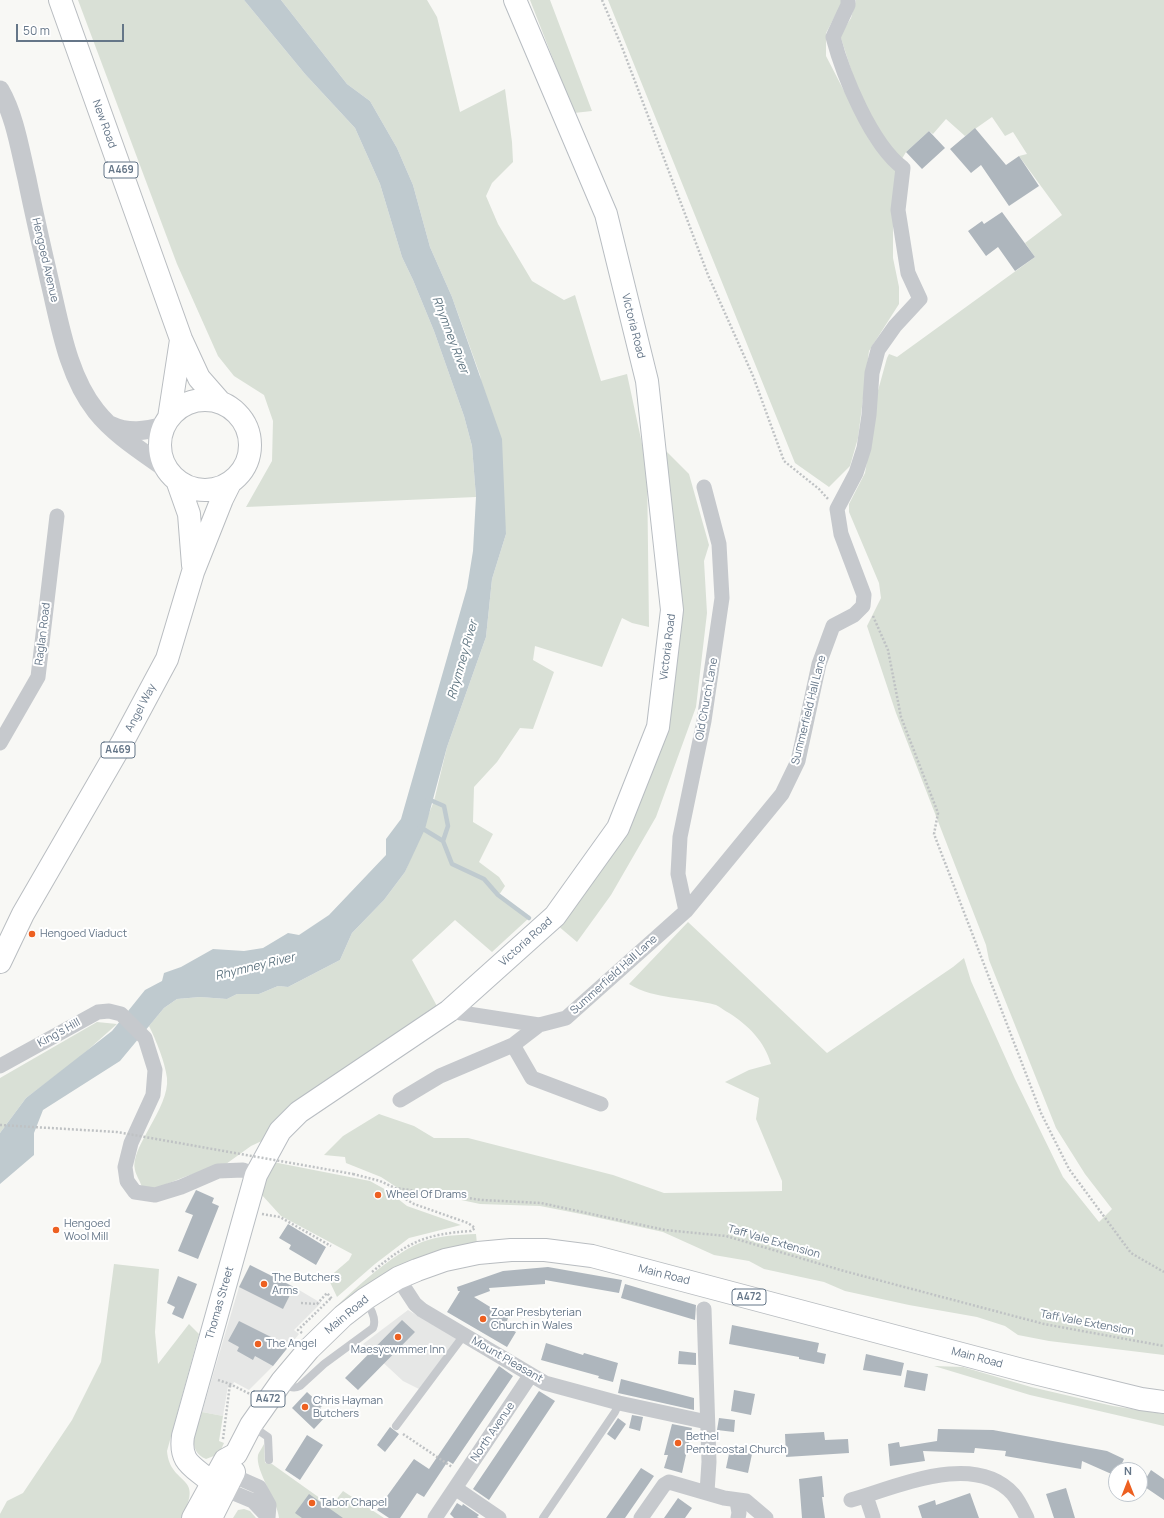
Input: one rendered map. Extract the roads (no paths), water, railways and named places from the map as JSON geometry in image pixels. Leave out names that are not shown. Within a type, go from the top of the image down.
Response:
[{"type":"main road","name":"New Road","points":[[60,0],[181,339],[199,378],[220,402]]},
{"type":"main road","name":"Victoria Road","points":[[280,1131],[299,1112],[449,1011],[555,916],[618,828],[658,727],[672,610],[647,381],[606,214],[515,0]]},
{"type":"main road","name":"New Road","points":[[167,422],[181,339]]},
{"type":"main road","points":[[206,400],[220,402],[233,409],[243,419],[249,432],[251,446],[248,460],[241,473],[230,483],[217,488],[203,490],[190,487],[173,475],[162,457],[160,444],[167,422],[180,408],[192,402],[206,400]]},
{"type":"main road","name":"Angel Way","points":[[173,475],[189,514],[193,572]]},
{"type":"main road","name":"Angel Way","points":[[21,919],[124,741],[167,659],[193,572],[230,483]]},
{"type":"main road","name":"A469","points":[[0,951],[21,919]]},
{"type":"main road","name":"A469","points":[[0,962],[21,919]]},
{"type":"main road","name":"Thomas Street","points":[[222,1469],[188,1463],[183,1457],[181,1448],[183,1436],[256,1175],[280,1131]]},
{"type":"main road","name":"Main Road","points":[[193,1518],[222,1469],[282,1381],[309,1349],[343,1316],[365,1299],[398,1278],[444,1260],[478,1253],[511,1250],[563,1251],[678,1278],[1022,1370],[1140,1399],[1164,1402]]},
{"type":"main road","name":"Main Road","points":[[210,1518],[222,1469]]},
{"type":"street","name":"Summerfield Hall Lane","points":[[449,1011],[539,1025],[566,1018],[686,911],[782,794],[798,761],[819,664],[833,626],[854,615],[863,606],[864,595],[841,534],[837,509],[856,473],[864,448],[869,415],[872,373],[878,350],[894,326],[920,299],[908,273],[898,210],[903,168],[894,161],[870,129],[836,48],[833,37],[848,0]]},
{"type":"street","name":"Hengoed Avenue","points":[[0,90],[7,102],[20,152],[61,331],[72,364],[85,395],[107,424],[173,475]]},
{"type":"street","points":[[107,424],[123,431],[148,430],[167,422]]},
{"type":"street","name":"Old Church Lane","points":[[686,911],[678,874],[680,837],[689,787],[704,721],[722,598],[719,544],[704,487]]},
{"type":"street","name":"Raglan Road","points":[[0,743],[38,677],[57,516]]},
{"type":"street","name":"King's Hill","points":[[0,1066],[98,1012],[109,1011],[121,1014],[145,1038],[155,1070],[154,1095],[131,1143],[125,1167],[127,1181],[136,1192],[155,1194],[180,1187],[218,1171],[243,1170],[256,1175]]},
{"type":"street","points":[[400,1100],[440,1076],[512,1045],[539,1025]]},
{"type":"street","points":[[512,1045],[532,1078],[601,1104]]},
{"type":"street","name":"Mount Pleasant","points":[[398,1278],[415,1304],[530,1376],[558,1388],[618,1403],[707,1422]]},
{"type":"street","points":[[704,1309],[709,1462],[707,1492]]},
{"type":"street","name":"North Avenue","points":[[435,1518],[530,1376]]},
{"type":"street","points":[[222,1469],[259,1487],[269,1505],[268,1517]]},
{"type":"street","points":[[873,1517],[858,1498],[922,1478],[964,1474],[983,1476],[999,1482],[1013,1494],[1027,1518]]},
{"type":"street","points":[[641,1518],[664,1485],[669,1482],[738,1501],[746,1501],[766,1518]]},
{"type":"street","points":[[455,1488],[499,1518]]},
{"type":"street","points":[[738,1501],[738,1518]]},
{"type":"lane","points":[[396,1426],[464,1336]]},
{"type":"lane","points":[[543,1518],[615,1412],[618,1403]]},
{"type":"lane","points":[[251,1425],[268,1437],[269,1460]]},
{"type":"water","name":"Rhymney River","points":[[244,0],[281,0],[347,84],[370,101],[397,148],[413,185],[430,247],[452,297],[502,439],[506,534],[492,579],[486,637],[447,747],[425,829],[405,872],[384,900],[352,933],[340,960],[288,987],[278,986],[259,994],[237,994],[227,999],[200,997],[177,999],[164,1008],[120,1061],[43,1110],[34,1133],[34,1155],[0,1184],[0,1133],[26,1098],[112,1031],[145,990],[162,981],[164,973],[181,967],[213,949],[244,951],[263,948],[288,933],[299,935],[329,915],[386,855],[386,839],[401,819],[467,588],[473,551],[476,497],[472,446],[464,416],[434,331],[402,257],[380,184],[355,128],[305,74]]},
{"type":"waterway","points":[[428,799],[444,806],[448,826],[443,841]]},
{"type":"waterway","points":[[420,827],[443,841],[452,864],[484,879],[498,895],[529,918]]},
{"type":"place","name":"Hengoed Viaduct","points":[[32,934]]},
{"type":"place","name":"Wheel Of Drams","points":[[378,1195]]},
{"type":"place","name":"Hengoed Wool Mill","points":[[56,1230]]},
{"type":"place","name":"The Butchers Arms","points":[[264,1284]]},
{"type":"place","name":"Zoar Presbyterian Church in Wales","points":[[483,1319]]},
{"type":"place","name":"Maesycwmmer Inn","points":[[398,1337]]},
{"type":"place","name":"The Angel","points":[[258,1344]]},
{"type":"place","name":"Chris Hayman Butchers","points":[[305,1407]]},
{"type":"place","name":"Bethel Pentecostal Church","points":[[678,1443]]},
{"type":"place","name":"Tabor Chapel","points":[[312,1503]]}]
